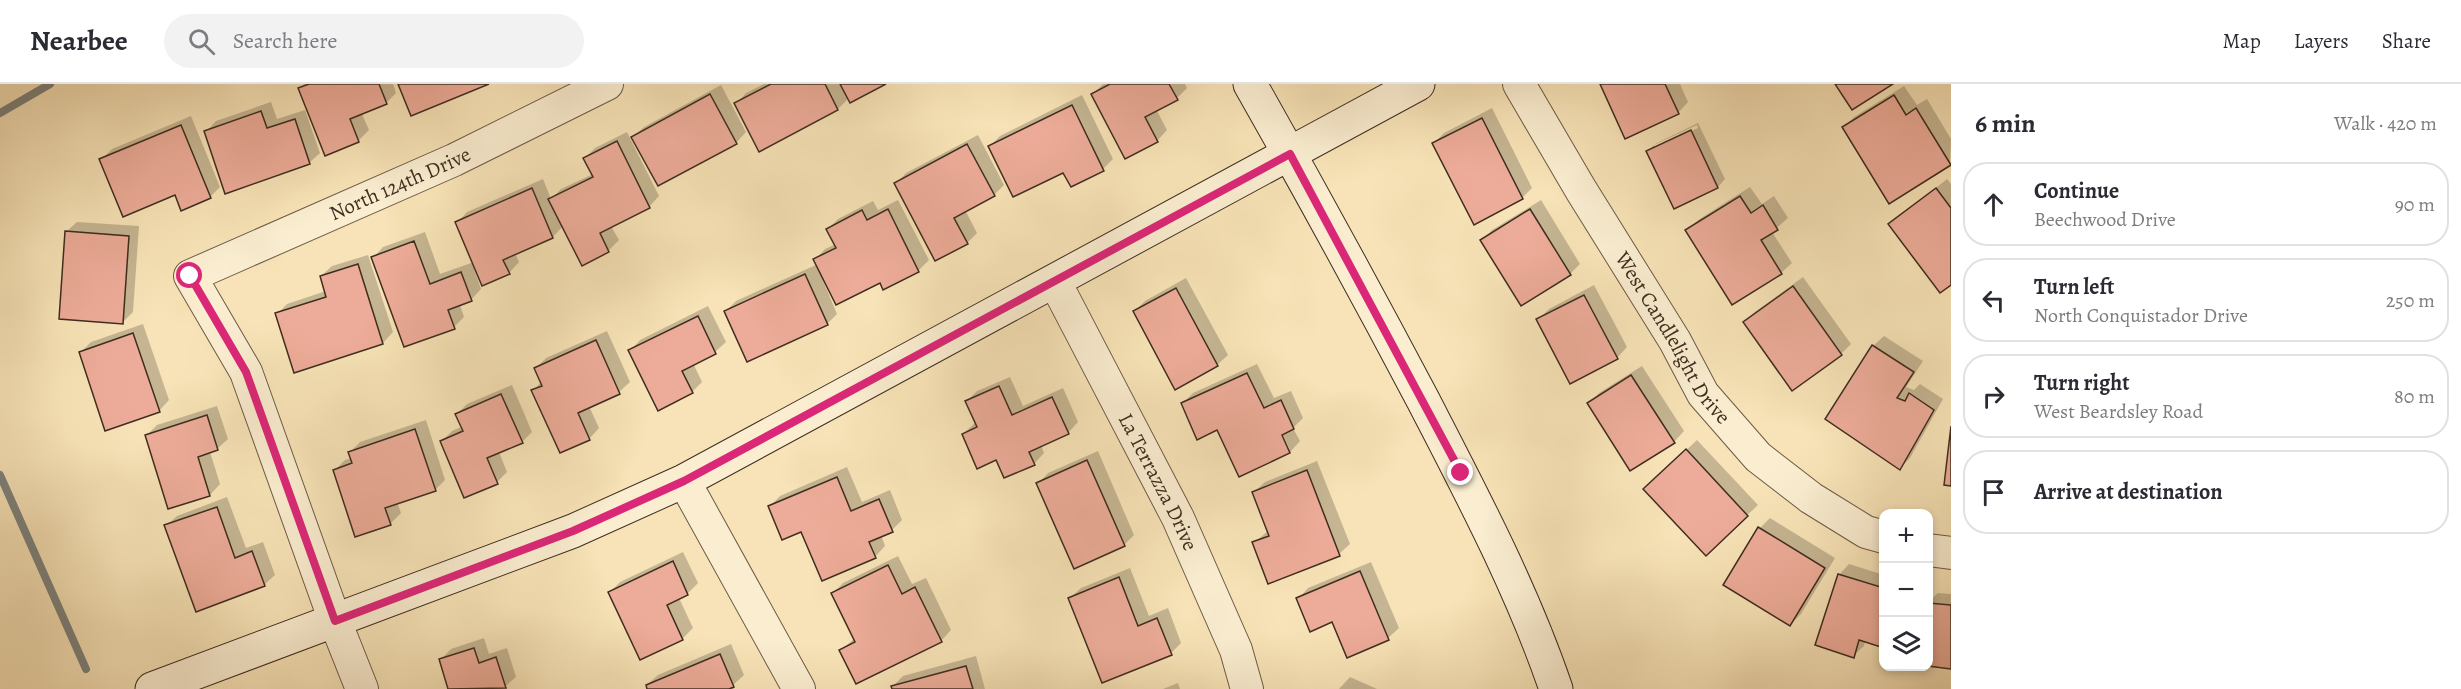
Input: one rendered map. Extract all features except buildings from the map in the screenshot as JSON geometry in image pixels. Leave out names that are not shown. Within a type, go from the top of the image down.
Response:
[{"type":"street","name":"North 124th Drive","points":[[335,621],[246,372],[190,276],[454,160],[607,84]]},
{"type":"street","points":[[1250,84],[1383,325],[1485,520],[1556,689]]},
{"type":"street","points":[[153,689],[573,531],[684,481],[1418,84]]},
{"type":"street","name":"West Candlelight Drive","points":[[1519,84],[1581,190],[1675,341],[1703,394],[1758,457],[1811,498],[1866,532],[1879,536]]},
{"type":"street","name":"La Terrazza Drive","points":[[1055,282],[1178,518],[1236,650],[1247,689]]},
{"type":"street","points":[[684,481],[799,689]]},
{"type":"street","points":[[1933,551],[1951,553]]},
{"type":"street","points":[[335,621],[362,689]]},
{"type":"waterway","points":[[0,113],[50,84]]},
{"type":"waterway","points":[[0,475],[86,669]]},
{"type":"route","points":[[190,276],[246,372],[335,621],[573,531],[684,481],[1290,154],[1461,473]]}]
